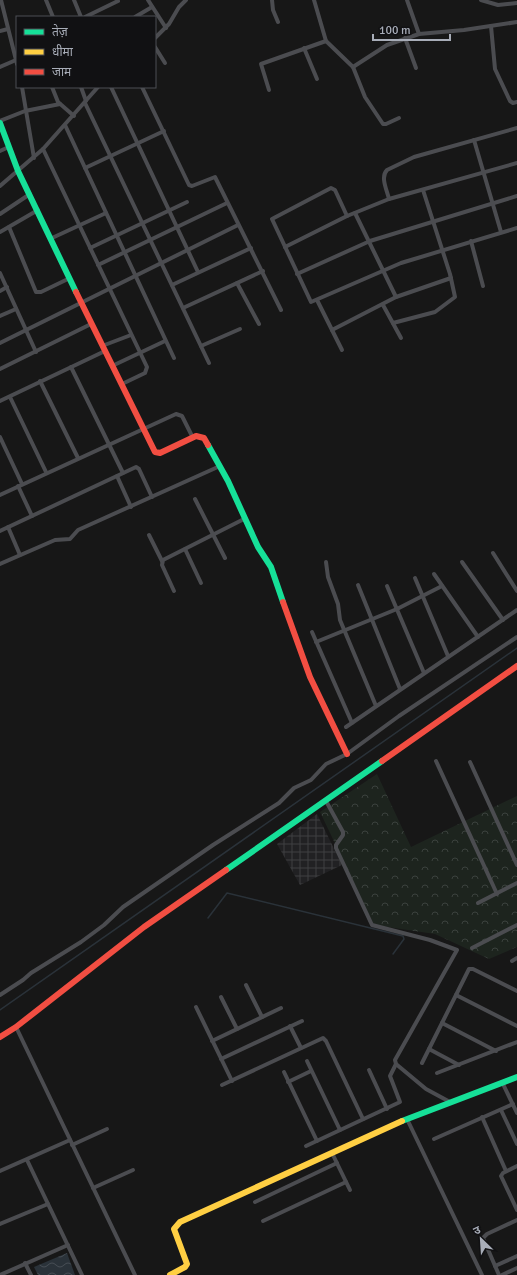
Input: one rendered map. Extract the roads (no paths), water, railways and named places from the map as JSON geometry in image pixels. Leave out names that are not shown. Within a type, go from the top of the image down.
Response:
[{"type":"street","points":[[1,0],[16,58]]},
{"type":"street","points":[[46,0],[54,16]]},
{"type":"street","points":[[74,0],[81,16]]},
{"type":"street","points":[[148,0],[166,28]]},
{"type":"street","points":[[156,37],[166,28],[181,4],[186,0]]},
{"type":"street","points":[[272,0],[273,10],[278,22]]},
{"type":"street","points":[[314,0],[326,40],[353,68],[365,97],[383,124],[399,118]]},
{"type":"street","points":[[407,0],[419,34]]},
{"type":"street","points":[[482,0],[498,5],[517,3]]},
{"type":"street","points":[[87,16],[118,2]]},
{"type":"street","points":[[137,16],[152,7]]},
{"type":"street","points":[[353,68],[387,45],[419,34],[517,22]]},
{"type":"street","points":[[491,26],[495,69],[510,101],[513,103],[517,102]]},
{"type":"street","points":[[0,30],[8,29]]},
{"type":"street","points":[[405,38],[416,68]]},
{"type":"street","points":[[269,90],[261,64],[326,40]]},
{"type":"street","points":[[156,48],[166,63]]},
{"type":"street","points":[[304,48],[317,79]]},
{"type":"street","points":[[0,67],[16,62]]},
{"type":"street","points":[[22,88],[34,158]]},
{"type":"street","points":[[52,88],[60,104],[74,116]]},
{"type":"street","points":[[81,88],[86,102],[111,156],[209,363]]},
{"type":"street","points":[[0,186],[43,149],[74,116],[97,88]]},
{"type":"street","points":[[111,88],[198,272]]},
{"type":"street","points":[[142,88],[189,185],[192,186],[214,176],[281,310]]},
{"type":"street","points":[[60,104],[25,111],[0,122],[18,171],[52,238],[103,349],[155,452],[159,454],[200,436],[204,438],[220,466],[260,552],[271,567],[310,677],[346,754]]},
{"type":"street","points":[[65,125],[174,358]]},
{"type":"street","points":[[389,199],[384,178],[384,172],[387,170],[407,160],[517,128]]},
{"type":"street","points":[[84,168],[164,131]]},
{"type":"street","points":[[474,140],[501,232]]},
{"type":"street","points":[[0,151],[9,147]]},
{"type":"street","points":[[43,149],[147,367],[147,371],[122,384]]},
{"type":"street","points":[[285,247],[347,216],[389,199],[517,163]]},
{"type":"street","points":[[347,216],[334,190],[330,188],[272,219],[310,301],[312,302],[384,270],[442,250],[517,228]]},
{"type":"street","points":[[393,324],[438,311],[455,296],[451,278],[423,190]]},
{"type":"street","points":[[0,214],[30,194]]},
{"type":"street","points":[[298,274],[370,241],[517,196]]},
{"type":"street","points":[[90,248],[143,224],[186,202]]},
{"type":"street","points":[[98,265],[227,203]]},
{"type":"street","points":[[0,232],[38,210]]},
{"type":"street","points":[[52,238],[106,212]]},
{"type":"street","points":[[355,213],[396,297]]},
{"type":"street","points":[[0,343],[238,225]]},
{"type":"street","points":[[9,227],[36,292],[41,292],[71,278]]},
{"type":"street","points":[[471,241],[483,286]]},
{"type":"street","points":[[172,285],[251,248]]},
{"type":"street","points":[[0,272],[36,352]]},
{"type":"street","points":[[183,308],[263,272]]},
{"type":"street","points":[[332,330],[396,297],[451,278]]},
{"type":"street","points":[[237,283],[259,324]]},
{"type":"street","points":[[0,290],[7,287]]},
{"type":"street","points":[[317,300],[342,350]]},
{"type":"street","points":[[383,305],[401,338]]},
{"type":"street","points":[[0,316],[16,309]]},
{"type":"street","points":[[0,369],[92,324]]},
{"type":"street","points":[[201,346],[240,329]]},
{"type":"street","points":[[0,401],[71,367],[131,335]]},
{"type":"street","points":[[112,366],[165,341]]},
{"type":"street","points":[[71,367],[123,473]]},
{"type":"street","points":[[40,382],[78,458]]},
{"type":"street","points":[[10,396],[46,472]]},
{"type":"street","points":[[0,495],[46,472],[143,428],[178,414],[182,416],[193,438]]},
{"type":"street","points":[[0,437],[32,516]]},
{"type":"street","points":[[0,564],[55,540],[70,539],[76,531],[220,466]]},
{"type":"street","points":[[0,531],[123,473],[139,468],[152,497]]},
{"type":"street","points":[[117,476],[131,507]]},
{"type":"street","points":[[195,499],[225,558]]},
{"type":"street","points":[[162,561],[244,519]]},
{"type":"street","points":[[8,527],[20,555]]},
{"type":"street","points":[[149,535],[174,590]]},
{"type":"street","points":[[185,548],[201,583]]},
{"type":"street","points":[[493,553],[517,591]]},
{"type":"street","points":[[326,562],[328,577],[338,604],[340,620],[376,706]]},
{"type":"street","points":[[462,562],[503,620]]},
{"type":"street","points":[[434,574],[478,637]]},
{"type":"street","points":[[415,578],[448,656]]},
{"type":"street","points":[[358,585],[400,689]]},
{"type":"street","points":[[387,586],[424,673]]},
{"type":"street","points":[[316,642],[397,609],[442,586]]},
{"type":"street","points":[[346,727],[517,610]]},
{"type":"street","points":[[312,632],[352,723]]},
{"type":"street","points":[[0,994],[81,942],[104,925],[124,907],[213,844],[279,803],[294,788],[311,780],[326,764],[346,754],[517,637]]},
{"type":"street","points":[[0,1037],[16,1027],[144,928],[176,907],[268,840],[326,801],[517,666]]},
{"type":"street","points":[[436,761],[497,894]]},
{"type":"street","points":[[470,762],[517,865]]},
{"type":"street","points":[[306,1146],[387,1109],[400,1101],[390,1076],[396,1064],[396,1058],[457,951],[430,940],[372,925],[335,847],[342,837],[343,832],[326,801]]},
{"type":"street","points":[[478,903],[517,883]]},
{"type":"street","points":[[472,948],[517,925]]},
{"type":"street","points":[[512,961],[517,958]]},
{"type":"street","points":[[422,1063],[456,995],[471,969],[517,991]]},
{"type":"street","points":[[246,985],[262,1017]]},
{"type":"street","points":[[456,995],[517,1026]]},
{"type":"street","points":[[221,997],[237,1029]]},
{"type":"street","points":[[196,1007],[232,1081]]},
{"type":"street","points":[[212,1041],[281,1008]]},
{"type":"street","points":[[221,1059],[302,1020]]},
{"type":"street","points":[[442,1023],[496,1051]]},
{"type":"street","points":[[290,1026],[301,1048]]},
{"type":"street","points":[[16,1027],[135,1275]]},
{"type":"street","points":[[222,1085],[320,1038],[325,1039],[363,1120]]},
{"type":"street","points":[[437,1073],[517,1042]]},
{"type":"street","points":[[429,1049],[459,1065]]},
{"type":"street","points":[[307,1061],[340,1130]]},
{"type":"street","points":[[396,1064],[426,1089],[450,1102]]},
{"type":"street","points":[[368,1070],[387,1109]]},
{"type":"street","points":[[288,1082],[311,1071]]},
{"type":"street","points":[[284,1072],[317,1141]]},
{"type":"street","points":[[170,1275],[187,1264],[174,1229],[180,1222],[331,1152],[407,1119],[517,1077]]},
{"type":"street","points":[[502,1082],[517,1113]]},
{"type":"street","points":[[434,1139],[513,1104]]},
{"type":"street","points":[[501,1110],[517,1144]]},
{"type":"street","points":[[482,1117],[506,1171]]},
{"type":"street","points":[[407,1119],[482,1275]]},
{"type":"street","points":[[72,1144],[107,1129]]},
{"type":"street","points":[[0,1171],[70,1140]]},
{"type":"street","points":[[331,1152],[350,1190]]},
{"type":"street","points":[[27,1160],[82,1275]]},
{"type":"street","points":[[255,1202],[337,1163]]},
{"type":"street","points":[[517,1166],[506,1171],[501,1177],[517,1210]]},
{"type":"street","points":[[93,1188],[132,1170]]},
{"type":"street","points":[[264,1221],[346,1182]]},
{"type":"street","points":[[0,1224],[48,1204]]},
{"type":"street","points":[[499,1275],[483,1241],[484,1236],[517,1220]]},
{"type":"street","points":[[0,1275],[68,1245]]},
{"type":"street","points":[[495,1266],[517,1256]]},
{"type":"street","points":[[25,1263],[31,1275]]},
{"type":"street","points":[[502,1275],[517,1268]]},
{"type":"water","points":[[67,1253],[75,1275],[38,1275],[34,1267]]},
{"type":"waterway","points":[[0,1010],[517,648]]},
{"type":"waterway","points":[[208,918],[227,893],[403,936],[404,939],[393,954]]}]
